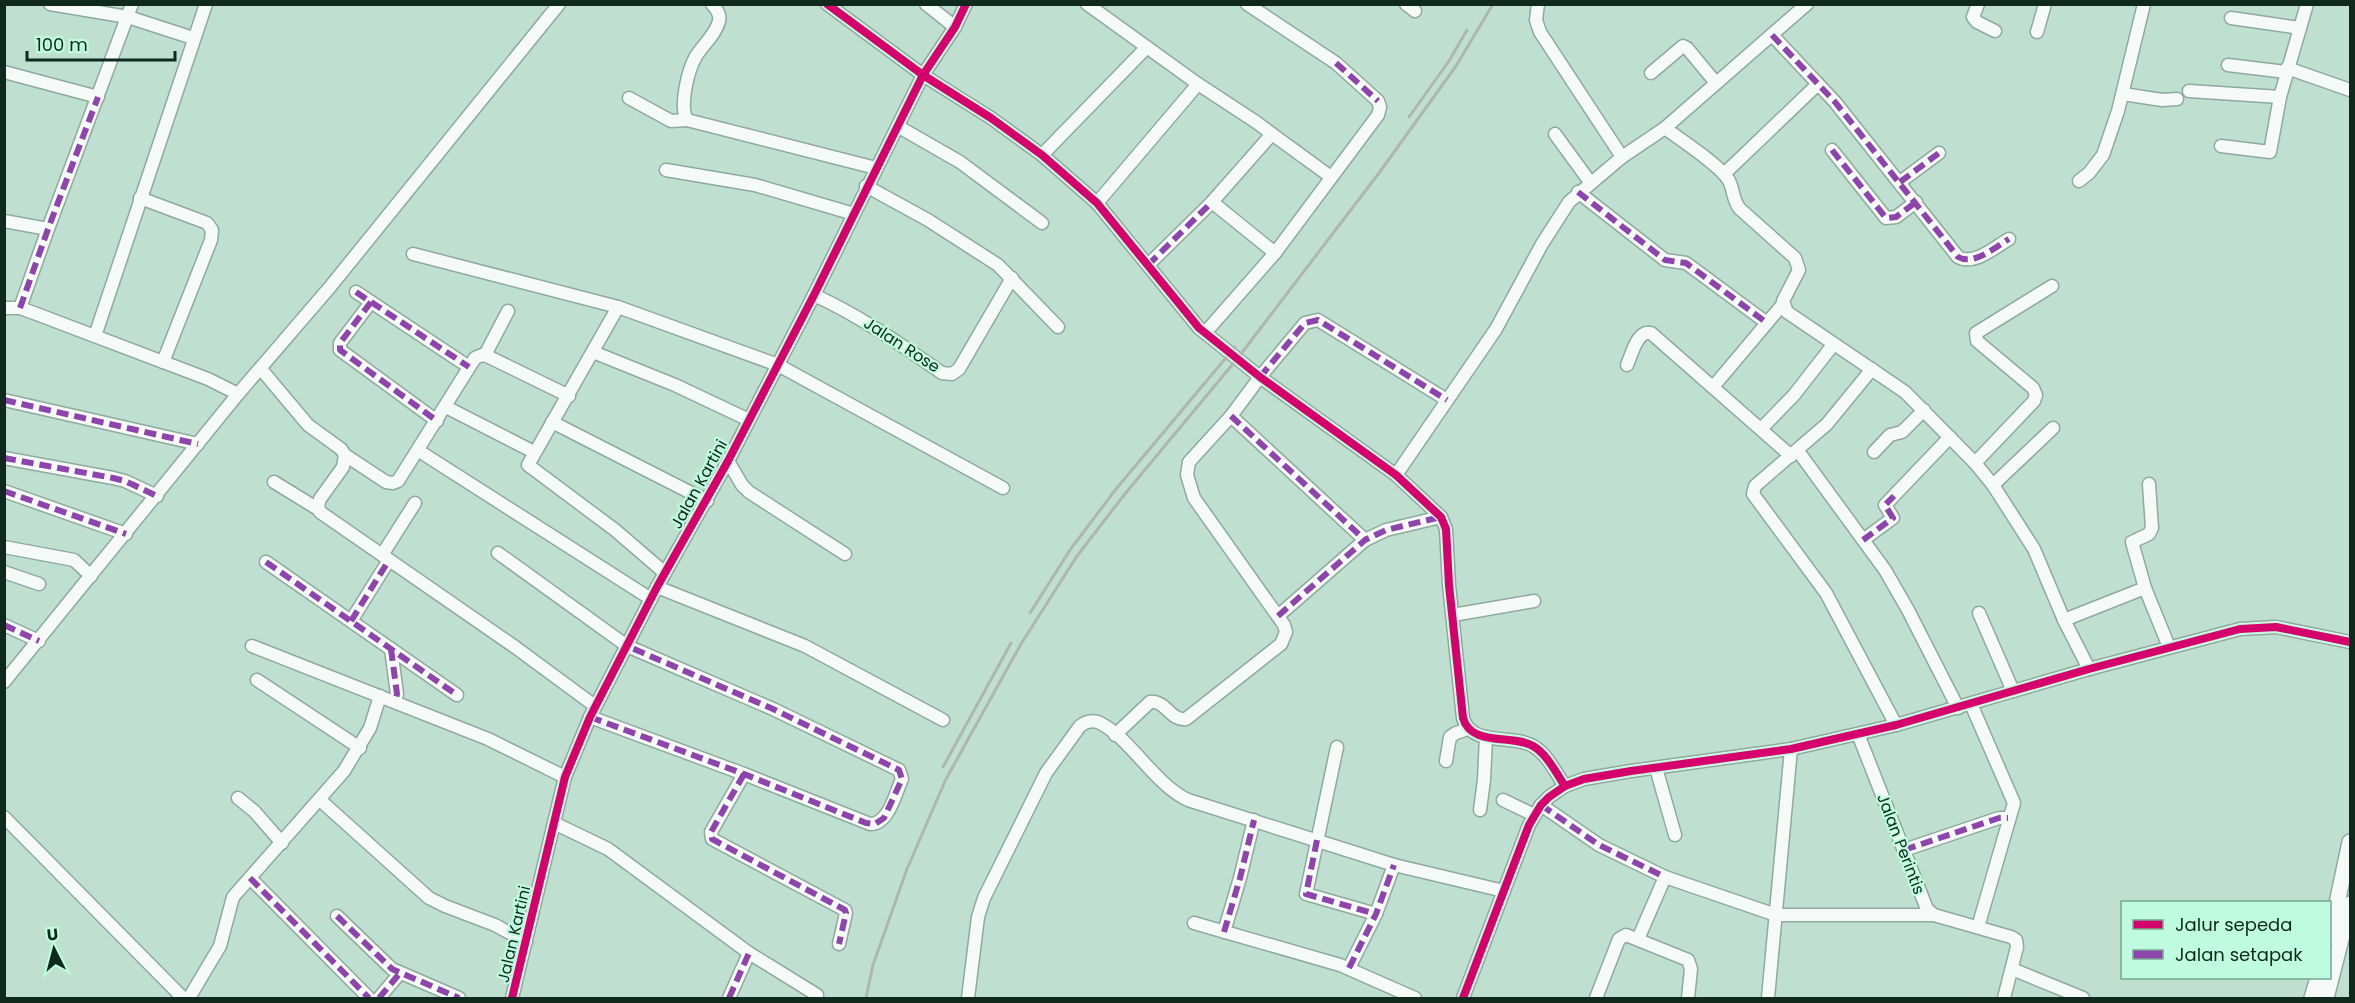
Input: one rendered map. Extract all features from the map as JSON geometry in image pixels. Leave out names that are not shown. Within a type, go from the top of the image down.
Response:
[{"type":"main road","points":[[2331,931],[2350,842]]},
{"type":"main road","points":[[2326,999],[2350,904]]},
{"type":"main road","points":[[2312,999],[2318,979]]},
{"type":"street","points":[[50,4],[128,17],[193,38]]},
{"type":"street","points":[[20,308],[132,4]]},
{"type":"street","points":[[95,336],[206,4]]},
{"type":"street","points":[[4,682],[157,496],[237,394],[261,369],[559,4]]},
{"type":"street","points":[[687,120],[683,106],[690,73],[695,58],[714,32],[719,20],[719,13],[712,4]]},
{"type":"street","points":[[827,4],[923,75],[991,118],[1042,155],[1097,203],[1191,320],[1205,333],[1396,475],[1441,516],[1446,529],[1463,718],[1468,729],[1486,737],[1532,744],[1543,755],[1565,786]]},
{"type":"street","points":[[926,4],[956,27]]},
{"type":"street","name":"Jalan Kartini","points":[[512,999],[565,777],[593,712],[657,587],[707,501],[814,295],[923,75],[956,27],[966,4]]},
{"type":"street","points":[[1086,4],[1331,177]]},
{"type":"street","points":[[1205,333],[1275,253],[1378,114],[1380,104],[1335,63],[1247,4]]},
{"type":"street","points":[[1538,4],[1536,20],[1540,32],[1622,157]]},
{"type":"street","points":[[1396,475],[1496,329],[1542,244],[1561,213],[1578,192],[1622,157],[1665,128],[1807,4]]},
{"type":"street","points":[[1978,4],[1973,17],[1977,22],[1995,31]]},
{"type":"street","points":[[2037,32],[2045,4]]},
{"type":"street","points":[[2079,181],[2089,173],[2103,155],[2123,94],[2144,4]]},
{"type":"street","points":[[2221,146],[2270,152],[2280,97],[2307,4]]},
{"type":"street","points":[[2231,18],[2300,28]]},
{"type":"street","points":[[1772,35],[1835,102],[1961,259],[1972,260],[2009,239]]},
{"type":"street","points":[[1651,73],[1683,46],[1716,83]]},
{"type":"street","points":[[1042,155],[1146,48]]},
{"type":"street","points":[[2228,65],[2287,70],[2350,90]]},
{"type":"street","points":[[4,72],[98,97]]},
{"type":"street","points":[[1097,203],[1198,84]]},
{"type":"street","points":[[1724,174],[1818,84]]},
{"type":"street","points":[[2189,91],[2280,97]]},
{"type":"street","points":[[2123,94],[2162,100],[2177,99]]},
{"type":"street","points":[[629,98],[670,121],[687,120],[876,168]]},
{"type":"street","points":[[899,127],[960,162],[1042,223]]},
{"type":"street","points":[[1665,128],[1724,174],[1731,184],[1734,200],[1740,209],[1798,262],[1797,276],[1783,304],[1713,387]]},
{"type":"street","points":[[1148,265],[1212,202],[1272,134]]},
{"type":"street","points":[[1555,134],[1590,182]]},
{"type":"street","points":[[1832,150],[1886,218],[1896,217],[1916,202]]},
{"type":"street","points":[[1900,182],[1939,153]]},
{"type":"street","points":[[666,170],[755,185],[854,214]]},
{"type":"street","points":[[867,186],[998,265],[1058,327]]},
{"type":"street","points":[[1578,192],[1665,260],[1686,263],[1767,323]]},
{"type":"street","points":[[140,198],[207,223],[212,230],[211,240],[163,362]]},
{"type":"street","points":[[1212,202],[1275,253]]},
{"type":"street","points":[[4,220],[48,229]]},
{"type":"street","points":[[413,254],[618,307],[778,364],[1003,488]]},
{"type":"street","name":"Jalan Rose","points":[[814,295],[847,310],[942,373],[952,374],[958,372],[1012,278]]},
{"type":"street","points":[[1975,463],[2034,401],[2036,394],[2033,388],[1977,341],[1976,333],[2052,286]]},
{"type":"street","points":[[356,292],[469,367]]},
{"type":"street","points":[[371,302],[340,343],[340,350],[437,421]]},
{"type":"street","points":[[1783,304],[1787,312],[1905,392],[1975,463],[1993,485],[2034,549],[2064,620],[2089,669]]},
{"type":"street","points":[[618,307],[569,396],[528,462],[529,468],[615,530],[665,573]]},
{"type":"street","points":[[4,308],[20,308],[208,379],[237,394]]},
{"type":"street","points":[[485,355],[508,312]]},
{"type":"street","points":[[1115,735],[1150,702],[1160,703],[1179,719],[1186,719],[1281,644],[1284,639],[1285,629],[1278,616],[1194,498],[1188,485],[1187,475],[1190,462],[1232,416],[1260,376],[1305,323],[1318,320],[1447,400]]},
{"type":"street","points":[[1627,365],[1641,334],[1648,332],[1795,453],[1891,580],[1958,708]]},
{"type":"street","points":[[1762,428],[1794,395],[1833,345]]},
{"type":"street","points":[[593,352],[675,385],[749,420]]},
{"type":"street","points":[[261,369],[308,425],[341,449],[345,455],[386,482],[393,483],[400,479],[474,358],[485,355],[569,396]]},
{"type":"street","points":[[1872,369],[1834,417],[1755,486],[1753,491],[1755,498],[1818,580],[1896,725]]},
{"type":"street","points":[[4,400],[198,444]]},
{"type":"street","points":[[446,407],[534,452]]},
{"type":"street","points":[[1874,452],[1890,435],[1902,432],[1924,410]]},
{"type":"street","points":[[1232,416],[1365,540]]},
{"type":"street","points":[[552,422],[707,501]]},
{"type":"street","points":[[1993,485],[2053,428]]},
{"type":"street","points":[[1863,540],[1893,518],[1885,505],[1950,437]]},
{"type":"street","points":[[418,451],[651,599]]},
{"type":"street","points":[[318,509],[320,499],[343,467],[345,455]]},
{"type":"street","points":[[4,458],[113,478],[157,496]]},
{"type":"street","points":[[728,461],[742,485],[749,492],[845,554]]},
{"type":"street","points":[[274,482],[318,509],[323,515],[516,647],[593,712],[870,824],[878,824],[884,818],[902,777],[898,770],[773,710],[627,646],[498,553]]},
{"type":"street","points":[[2149,484],[2152,528],[2149,534],[2132,542],[2145,588],[2169,647]]},
{"type":"street","points":[[4,491],[126,534]]},
{"type":"street","points":[[351,621],[414,503]]},
{"type":"street","points":[[1278,616],[1365,540],[1386,530],[1441,516]]},
{"type":"street","points":[[4,547],[74,560],[91,576]]},
{"type":"street","points":[[266,562],[457,695]]},
{"type":"street","points":[[4,572],[39,584]]},
{"type":"street","points":[[657,587],[805,646],[943,720]]},
{"type":"street","points":[[2064,620],[2145,588]]},
{"type":"street","points":[[1453,615],[1534,602]]},
{"type":"street","points":[[1979,613],[2013,691]]},
{"type":"street","points":[[4,625],[39,641]]},
{"type":"street","points":[[1464,999],[1537,810],[1565,786],[1584,780],[1656,768],[1791,749],[1858,734],[2240,628],[2263,626],[2350,642]]},
{"type":"street","points":[[252,646],[488,739],[565,777]]},
{"type":"street","points":[[392,649],[397,694],[395,702]]},
{"type":"street","points":[[257,680],[360,748]]},
{"type":"street","points":[[189,999],[220,946],[233,897],[320,800],[360,748],[370,728],[380,696]]},
{"type":"street","points":[[1971,704],[2013,800],[2013,809],[2008,818],[1978,927]]},
{"type":"street","points":[[968,999],[978,917],[984,898],[1046,773],[1084,723],[1097,722],[1115,735],[1180,796],[1394,865],[1504,891]]},
{"type":"street","points":[[1446,762],[1450,738],[1468,729]]},
{"type":"street","name":"Jalan Perintis","points":[[1858,734],[1924,904],[1934,915]]},
{"type":"street","points":[[1480,810],[1486,737]]},
{"type":"street","points":[[1337,747],[1306,894],[1376,914]]},
{"type":"street","points":[[1768,999],[1791,749]]},
{"type":"street","points":[[1656,768],[1675,835]]},
{"type":"street","points":[[744,774],[711,832],[712,839],[844,909],[846,913],[839,944]]},
{"type":"street","points":[[238,798],[254,811],[282,843]]},
{"type":"street","points":[[320,800],[429,898],[495,925],[526,942]]},
{"type":"street","points":[[1503,800],[1537,810],[1599,845],[1665,877],[1776,915],[1934,915],[2014,938],[2017,947],[2004,999]]},
{"type":"street","points":[[4,817],[183,999]]},
{"type":"street","points":[[1904,850],[1999,818],[2008,818]]},
{"type":"street","points":[[1224,932],[1254,820]]},
{"type":"street","points":[[554,823],[620,857],[749,953],[817,996]]},
{"type":"street","points":[[1349,968],[1376,914],[1394,865]]},
{"type":"street","points":[[1638,939],[1665,877]]},
{"type":"street","points":[[250,878],[369,999]]},
{"type":"street","points":[[337,916],[385,962],[400,973],[459,999]]},
{"type":"street","points":[[1194,922],[1349,968],[1415,999]]},
{"type":"street","points":[[1596,999],[1621,937],[1628,935],[1688,960],[1691,969],[1688,999]]},
{"type":"street","points":[[729,999],[749,953]]},
{"type":"street","points":[[2012,969],[2083,999]]},
{"type":"street","points":[[379,999],[400,973]]},
{"type":"railway","points":[[866,998],[873,965],[907,869],[946,779],[1021,644],[1077,556],[1124,495],[1237,359],[1379,173],[1456,66],[1493,4]]},
{"type":"railway","points":[[1409,117],[1449,61],[1467,30]]},
{"type":"railway","points":[[1030,613],[1070,550],[1116,489],[1235,347]]},
{"type":"railway","points":[[943,767],[1011,643]]},
{"type":"marked path","points":[[1772,35],[1835,102],[1958,257],[1964,259],[1977,257],[2009,239]]},
{"type":"marked path","points":[[1336,63],[1378,101]]},
{"type":"marked path","points":[[20,308],[98,97]]},
{"type":"marked path","points":[[1832,150],[1886,218],[1896,217],[1916,202]]},
{"type":"marked path","points":[[1900,182],[1939,153]]},
{"type":"marked path","points":[[1578,192],[1665,260],[1686,263],[1767,323]]},
{"type":"marked path","points":[[1148,265],[1212,202]]},
{"type":"marked path","points":[[356,292],[469,367]]},
{"type":"marked path","points":[[371,302],[340,343],[340,350],[437,421]]},
{"type":"marked path","points":[[1260,377],[1305,323],[1318,320],[1447,400]]},
{"type":"marked path","points":[[4,400],[198,444]]},
{"type":"marked path","points":[[1231,416],[1365,540]]},
{"type":"marked path","points":[[4,458],[113,478],[157,496]]},
{"type":"marked path","points":[[4,491],[126,534]]},
{"type":"marked path","points":[[1863,540],[1893,518],[1885,505],[1894,496]]},
{"type":"marked path","points":[[1278,616],[1365,540],[1386,530],[1441,517]]},
{"type":"marked path","points":[[351,621],[389,560]]},
{"type":"marked path","points":[[266,562],[457,695]]},
{"type":"marked path","points":[[4,625],[39,641]]},
{"type":"marked path","points":[[590,717],[744,774],[866,823],[875,824],[884,818],[902,779],[899,770],[773,709],[627,646]]},
{"type":"marked path","points":[[391,649],[397,694],[395,702]]},
{"type":"marked path","points":[[744,774],[711,832],[712,839],[845,910],[839,944]]},
{"type":"marked path","points":[[1541,805],[1599,845],[1665,877]]},
{"type":"marked path","points":[[1904,850],[1999,818],[2008,818]]},
{"type":"marked path","points":[[1224,932],[1254,820]]},
{"type":"marked path","points":[[1317,840],[1306,894],[1376,914]]},
{"type":"marked path","points":[[1349,968],[1376,914],[1394,865]]},
{"type":"marked path","points":[[250,878],[369,998]]},
{"type":"marked path","points":[[337,916],[392,969],[459,998]]},
{"type":"marked path","points":[[729,998],[749,953]]},
{"type":"marked path","points":[[379,998],[400,973]]},
{"type":"cycle path","points":[[827,4],[923,75],[991,118],[1042,155],[1097,203],[1199,328],[1260,377],[1396,475],[1441,517],[1446,529],[1449,585],[1463,718],[1467,727],[1483,736],[1525,743],[1538,749],[1565,786]]},
{"type":"cycle path","points":[[512,998],[565,777],[590,717],[657,587],[728,461],[814,295],[923,75],[955,27],[966,4]]},
{"type":"cycle path","points":[[1463,998],[1529,825],[1541,805],[1565,786],[1584,779],[1631,771],[1791,749],[1896,725],[2089,669],[2240,629],[2276,627],[2350,642]]}]
